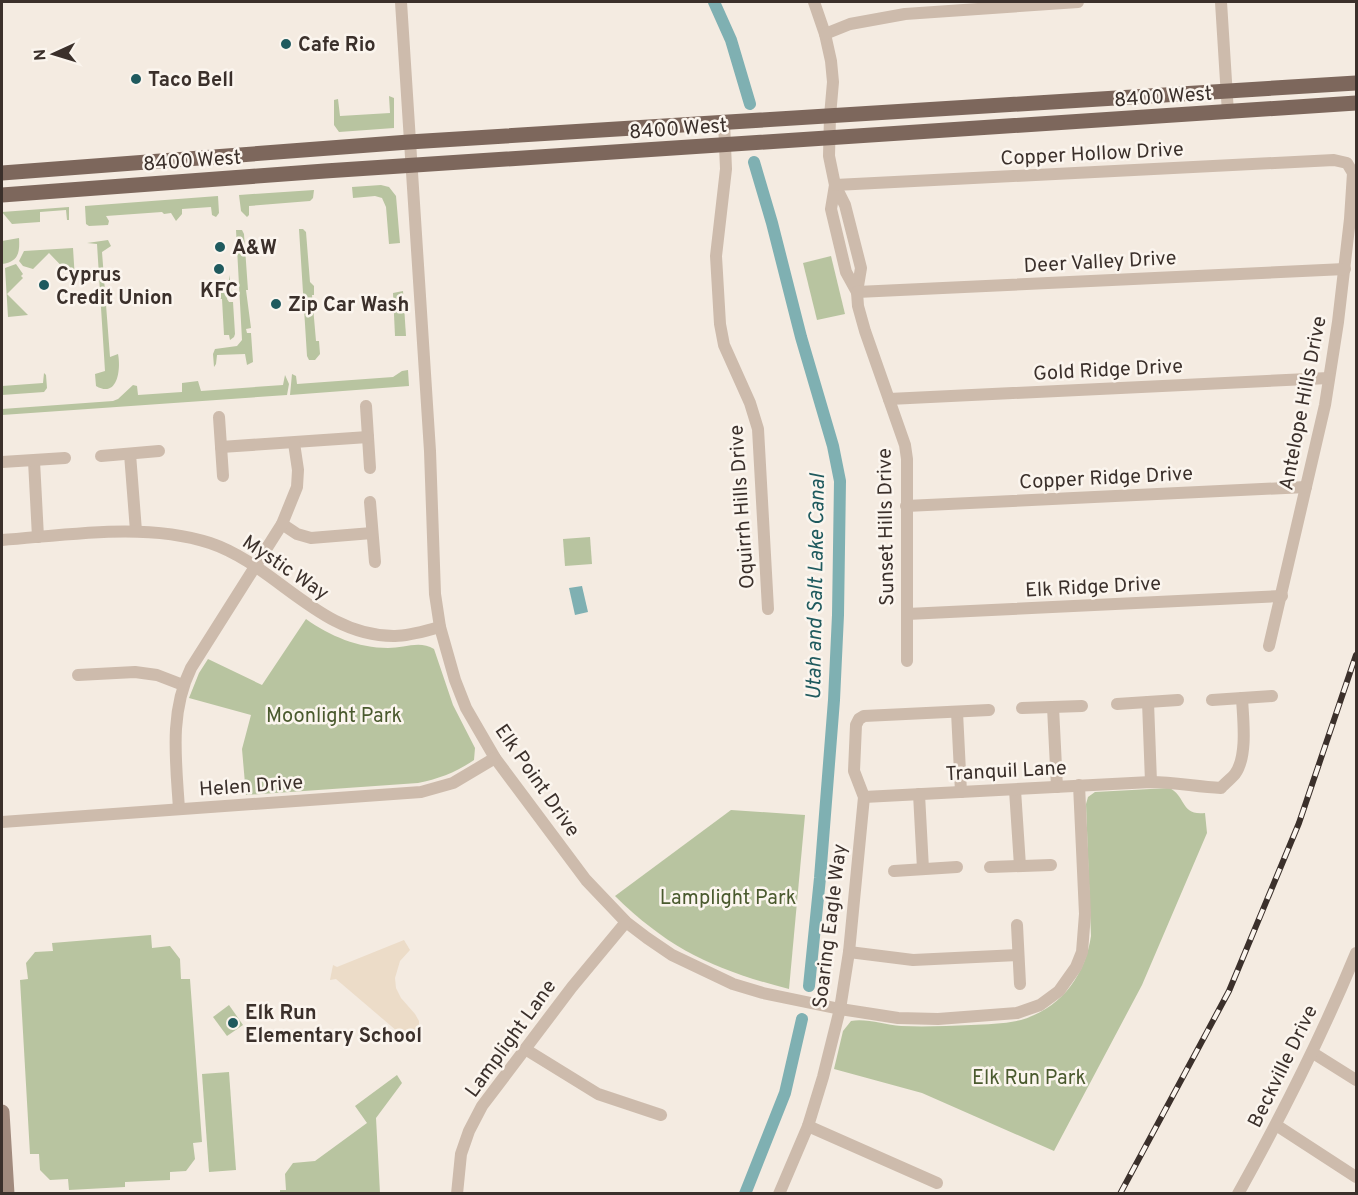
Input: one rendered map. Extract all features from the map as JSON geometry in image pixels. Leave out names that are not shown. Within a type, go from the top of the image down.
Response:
[{"type":"main road","name":"8400 West","points":[[2,173],[409,142],[1356,83]]},
{"type":"main road","name":"8400 West","points":[[2,195],[1356,103]]},
{"type":"street","name":"Elk Point Drive","points":[[401,2],[430,452],[435,594],[440,627],[455,680],[466,708],[495,758],[586,880],[626,922],[672,955],[733,984],[763,993],[840,1009],[898,1018],[918,1019],[1017,1013],[1040,1005],[1059,991],[1076,967],[1082,952],[1085,914],[1078,785]]},
{"type":"street","name":"Sunset Hills Drive","points":[[814,2],[825,34],[833,82],[829,139],[830,165],[835,185],[831,208],[846,272],[857,292],[858,306],[865,331],[905,445],[907,459],[907,661]]},
{"type":"street","points":[[825,34],[850,24],[939,6],[1078,2]]},
{"type":"street","points":[[1221,2],[1228,113]]},
{"type":"street","name":"Oquirrh Hills Drive","points":[[724,122],[725,189],[716,256],[720,324],[724,345],[750,403],[758,429],[768,609]]},
{"type":"street","name":"Copper Hollow Drive","points":[[835,185],[1334,160],[1341,160],[1349,165]]},
{"type":"street","name":"Antelope Hills Drive","points":[[1269,646],[1320,433],[1345,269],[1353,173],[1349,165]]},
{"type":"street","name":"Deer Valley Drive","points":[[857,292],[1345,269]]},
{"type":"street","name":"Gold Ridge Drive","points":[[889,399],[1329,378]]},
{"type":"street","points":[[366,406],[370,468]]},
{"type":"street","points":[[219,417],[223,476]]},
{"type":"street","points":[[221,447],[368,437]]},
{"type":"street","points":[[179,809],[175,737],[183,685],[191,668],[282,524],[297,487],[298,470],[294,443]]},
{"type":"street","points":[[101,456],[159,451]]},
{"type":"street","points":[[130,454],[136,531]]},
{"type":"street","points":[[2,462],[65,458]]},
{"type":"street","points":[[34,461],[39,537]]},
{"type":"street","name":"Copper Ridge Drive","points":[[906,506],[1306,487]]},
{"type":"street","points":[[370,502],[375,562]]},
{"type":"street","points":[[282,524],[297,534],[311,538],[372,533]]},
{"type":"street","name":"Mystic Way","points":[[2,540],[136,531],[177,535],[210,543],[230,551],[257,566],[310,607],[349,628],[394,636],[440,627]]},
{"type":"street","name":"Elk Ridge Drive","points":[[907,614],[1282,596]]},
{"type":"street","points":[[78,675],[135,672],[157,675],[183,685]]},
{"type":"street","points":[[1212,700],[1272,696]]},
{"type":"street","name":"Tranquil Lane","points":[[864,797],[1151,782],[1178,782],[1199,787],[1221,788],[1236,773],[1239,763],[1244,738],[1242,698]]},
{"type":"street","points":[[1118,704],[1178,700]]},
{"type":"street","points":[[1148,702],[1151,782]]},
{"type":"street","points":[[1022,708],[1082,706]]},
{"type":"street","points":[[1053,707],[1057,787]]},
{"type":"street","points":[[864,797],[854,771],[855,731],[859,719],[864,716],[989,710]]},
{"type":"street","points":[[957,712],[961,792]]},
{"type":"street","name":"Helen Drive","points":[[2,822],[421,792],[453,783],[495,758]]},
{"type":"street","points":[[1016,790],[1020,866]]},
{"type":"street","points":[[919,794],[923,869]]},
{"type":"street","name":"Soaring Eagle Way","points":[[779,1194],[808,1126],[824,1077],[840,1009],[849,952],[864,797]]},
{"type":"street","points":[[990,867],[1051,865]]},
{"type":"street","points":[[894,871],[957,867]]},
{"type":"street","name":"Lamplight Lane","points":[[457,1194],[461,1154],[469,1131],[482,1106],[572,987],[626,922]]},
{"type":"street","points":[[1017,926],[1020,984]]},
{"type":"street","points":[[849,952],[913,960],[1018,955]]},
{"type":"street","name":"Beckville Drive","points":[[1238,1194],[1313,1053],[1356,957]]},
{"type":"street","points":[[525,1049],[560,1073],[598,1094],[661,1115]]},
{"type":"street","points":[[1313,1053],[1356,1080]]},
{"type":"street","points":[[2,1112],[7,1194]]},
{"type":"street","points":[[1276,1125],[1356,1177]]},
{"type":"street","points":[[808,1126],[937,1183]]},
{"type":"green space","points":[[389,96],[394,98],[394,128],[339,132],[334,125],[334,100],[338,99],[340,116],[390,113]]},
{"type":"green space","points":[[381,185],[389,187],[396,196],[400,243],[389,244],[386,207],[382,198],[375,196],[353,198],[352,187]]},
{"type":"green space","points":[[314,190],[310,201],[249,206],[247,217],[241,211],[239,195]]},
{"type":"green space","points":[[218,196],[219,213],[216,217],[212,215],[211,207],[182,209],[182,214],[176,221],[171,213],[162,212],[106,216],[109,221],[108,225],[89,226],[86,224],[85,206]]},
{"type":"green space","points":[[69,207],[69,220],[67,220],[66,210],[40,212],[40,222],[12,224],[2,212]]},
{"type":"green space","points":[[299,229],[306,232],[310,282],[314,286],[314,295],[312,295],[316,341],[319,341],[320,354],[315,360],[309,360],[307,356]]},
{"type":"green space","points":[[236,230],[242,230],[244,234],[248,290],[246,290],[251,328],[246,329],[247,333],[251,333],[253,362],[247,365],[245,354],[217,355],[214,367],[215,349],[237,346],[242,340]]},
{"type":"green space","points":[[19,238],[17,256],[12,261],[2,264],[2,241]]},
{"type":"green space","points":[[108,240],[111,246],[102,252],[110,357],[118,354],[119,367],[113,385],[103,389],[96,386],[95,374],[105,371],[97,244],[87,243]]},
{"type":"green space","points":[[73,248],[75,280],[49,253],[33,269],[23,266],[19,261],[24,251]]},
{"type":"green space","points":[[831,256],[845,314],[817,320],[803,263]]},
{"type":"green space","points":[[16,264],[23,278],[7,294],[28,315],[8,317],[5,268]]},
{"type":"green space","points":[[229,275],[233,295],[228,296],[227,299],[233,302],[235,334],[230,340],[229,335],[224,335],[222,299],[219,299],[218,283],[229,282]]},
{"type":"green space","points":[[403,291],[406,336],[395,336],[393,293]]},
{"type":"green space","points":[[408,370],[409,386],[290,395],[292,374],[296,376],[297,384],[393,377]]},
{"type":"green space","points":[[44,373],[47,388],[44,392],[2,395],[2,386],[43,383]]},
{"type":"green space","points":[[285,375],[289,384],[287,395],[2,415],[2,409],[113,401],[133,385],[137,386],[138,395],[182,392],[182,383],[198,381],[201,391],[283,385]]},
{"type":"green space","points":[[590,537],[592,564],[565,566],[563,539]]},
{"type":"green space","name":"Moonlight Park","points":[[306,619],[335,636],[366,646],[388,648],[423,645],[434,649],[453,705],[475,748],[474,760],[447,774],[418,783],[246,795],[242,749],[251,715],[189,698],[199,673],[208,659],[262,685]]},
{"type":"green space","name":"Elk Run Park","points":[[1169,788],[1191,811],[1205,813],[1207,833],[1142,985],[1054,1151],[922,1093],[834,1069],[843,1031],[851,1021],[863,1020],[910,1026],[1002,1023],[1035,1015],[1059,999],[1077,977],[1088,951],[1091,936],[1086,804],[1088,797],[1095,792]]},
{"type":"green space","name":"Lamplight Park","points":[[731,810],[805,815],[789,989],[738,974],[695,956],[655,931],[615,896]]},
{"type":"green space","points":[[151,935],[152,948],[170,946],[180,959],[181,979],[190,979],[202,1142],[193,1143],[195,1159],[186,1171],[170,1172],[170,1180],[125,1182],[125,1187],[69,1190],[68,1179],[50,1180],[40,1170],[39,1154],[30,1154],[20,980],[28,979],[26,963],[35,952],[53,951],[52,943]]},
{"type":"green space","points":[[229,1005],[243,1025],[227,1036],[213,1017]]},
{"type":"green space","points":[[229,1072],[236,1170],[209,1172],[202,1074]]},
{"type":"green space","points":[[397,1075],[402,1083],[376,1118],[380,1193],[280,1193],[280,1190],[286,1190],[285,1174],[293,1163],[315,1161],[367,1123],[355,1106]]},
{"type":"shaded area","points":[[404,940],[410,950],[400,961],[395,978],[396,988],[401,998],[419,1021],[419,1030],[411,1043],[336,979],[330,980],[333,965],[337,967]]},
{"type":"water","points":[[582,586],[588,612],[575,615],[569,588]]},
{"type":"waterway","name":"Utah and Salt Lake Canal","points":[[714,2],[731,40],[750,104]]},
{"type":"waterway","name":"Utah and Salt Lake Canal","points":[[754,162],[833,446],[840,481],[834,700],[809,986]]},
{"type":"waterway","name":"Utah and Salt Lake Canal","points":[[745,1194],[785,1093],[802,1019]]},
{"type":"railway","points":[[1120,1194],[1229,991],[1299,823],[1356,655]]},
{"type":"place","name":"Cafe Rio","points":[[286,44]]},
{"type":"place","name":"Taco Bell","points":[[136,79]]},
{"type":"place","name":"A&W","points":[[220,247]]},
{"type":"place","name":"KFC","points":[[219,269]]},
{"type":"place","name":"Cyprus Credit Union","points":[[44,285]]},
{"type":"place","name":"Zip Car Wash","points":[[276,304]]},
{"type":"place","name":"Elk Run Elementary School","points":[[233,1023]]}]
